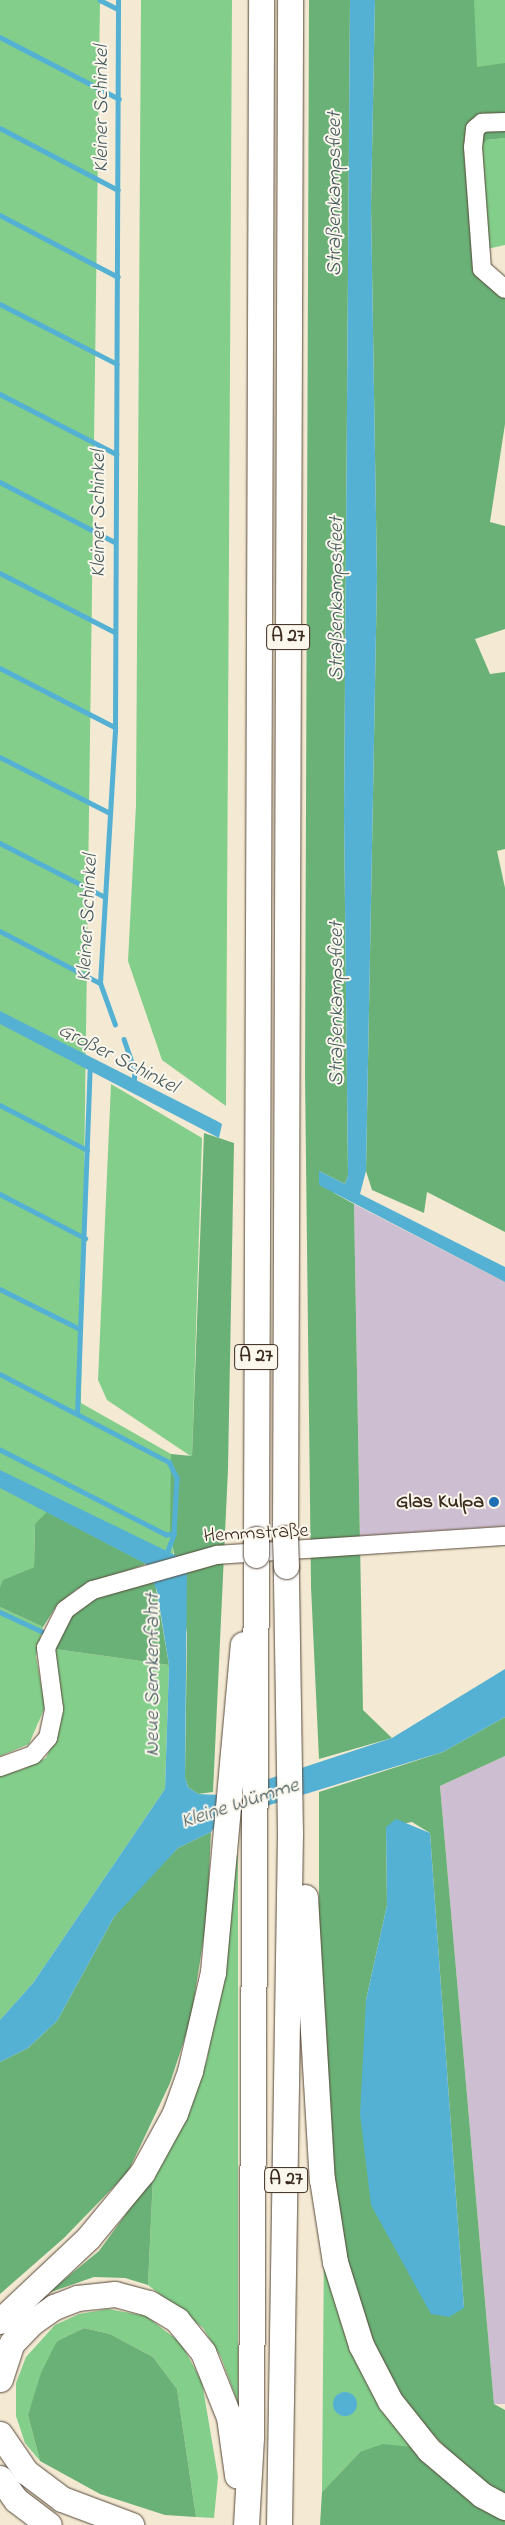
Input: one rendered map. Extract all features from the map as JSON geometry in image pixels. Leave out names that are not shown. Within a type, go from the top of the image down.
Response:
[{"type":"highway","name":"A 27","points":[[246,2525],[251,2437],[257,1742],[255,1557],[261,0]]},
{"type":"highway","name":"A 27","points":[[279,2525],[296,1835],[288,1721],[285,1538],[290,0]]},
{"type":"highway","points":[[0,2321],[88,2238],[115,2207],[142,2173],[174,2113],[210,1998],[224,1858],[231,1741],[255,1557]]},
{"type":"highway","points":[[296,1835],[315,2090],[335,2262],[361,2345],[390,2401],[429,2450],[482,2495],[505,2507]]},
{"type":"highway","points":[[0,2379],[12,2343],[31,2322],[78,2298],[115,2294],[149,2303],[177,2320],[204,2352],[229,2417],[235,2453],[236,2525]]},
{"type":"highway","points":[[0,2434],[26,2472],[62,2499],[131,2525]]},
{"type":"highway","points":[[0,2478],[37,2521]]},
{"type":"street","points":[[505,122],[482,123],[475,129],[473,148],[482,269],[505,289]]},
{"type":"street","name":"Hemmstraße","points":[[0,1767],[33,1755],[48,1738],[54,1709],[46,1648],[56,1623],[65,1610],[93,1590],[150,1570],[217,1555],[505,1536]]},
{"type":"shaded area","points":[[354,1204],[505,1282],[505,1526],[360,1536]]},
{"type":"shaded area","points":[[505,1756],[505,2404],[494,2404],[440,1786]]},
{"type":"green space","points":[[0,0],[100,0],[81,1403],[171,1454],[173,1556],[146,1564],[35,1524],[34,1567],[4,1580],[0,1587]]},
{"type":"green space","points":[[141,0],[232,0],[226,1106],[162,1060],[128,961],[136,805]]},
{"type":"green space","points":[[309,0],[350,0],[344,814],[348,1176],[345,1184],[319,1171],[334,1193],[354,1204],[363,1710],[392,1738],[319,1759],[311,1587],[305,1075]]},
{"type":"green space","points":[[375,0],[474,0],[477,67],[505,63],[505,138],[487,140],[478,150],[486,267],[505,296],[505,424],[490,522],[505,526],[505,629],[475,639],[490,674],[505,672],[505,849],[497,851],[505,888],[505,1232],[427,1192],[424,1213],[372,1190],[366,1171],[377,578],[371,205]]},
{"type":"green space","points":[[474,0],[505,0],[505,67],[474,67]]},
{"type":"green space","points":[[505,138],[505,245],[487,249],[478,149],[487,140]]},
{"type":"green space","points":[[111,1084],[202,1138],[192,1457],[107,1400],[98,1380]]},
{"type":"green space","points":[[204,1133],[234,1143],[228,1469],[213,1792],[198,1794],[188,1787],[185,1777],[187,1633],[170,1530],[171,1454],[192,1456]]},
{"type":"green space","points":[[47,1512],[146,1564],[77,1589],[57,1605],[43,1627],[0,1607],[0,1587],[3,1580],[34,1567],[35,1524]]},
{"type":"green space","points":[[154,1577],[169,1665],[55,1649],[58,1632],[68,1616],[99,1593]]},
{"type":"green space","points":[[0,1607],[43,1627],[36,1656],[45,1707],[29,1744],[0,1756]]},
{"type":"green space","points":[[55,1649],[169,1665],[165,1789],[33,1983],[0,2020],[0,1773],[21,1770],[46,1758],[61,1723]]},
{"type":"green space","points":[[505,1717],[505,1756],[440,1786],[494,2404],[505,2410],[505,2496],[465,2468],[413,2414],[381,2363],[354,2293],[339,2217],[327,2107],[319,1958],[319,1792],[443,1752]],"holes":[[[412,1822],[430,1833],[464,2308],[366,2000],[387,1905],[386,1827]]]},
{"type":"green space","points":[[211,1832],[207,1916],[191,2019],[170,2083],[128,2172],[64,2238],[0,2294],[0,2062],[28,2048],[57,2021],[114,1917],[139,1887],[178,1848]]},
{"type":"green space","points":[[238,1855],[238,2403],[221,2357],[203,2328],[148,2285],[153,2177],[207,2060],[231,1922],[233,1856]]},
{"type":"green space","points":[[153,2177],[148,2285],[125,2278],[94,2277],[48,2293],[99,2251]]},
{"type":"green space","points":[[324,2245],[412,2447],[360,2452],[322,2492]]},
{"type":"green space","points":[[108,2309],[146,2316],[181,2343],[202,2382],[218,2477],[214,2518],[196,2517],[177,2389],[153,2357],[110,2334],[84,2328],[57,2341],[28,2415],[40,2461],[25,2443],[16,2416],[16,2383],[26,2357],[55,2325],[79,2314]]},
{"type":"green space","points":[[84,2328],[110,2334],[153,2357],[177,2389],[196,2517],[165,2515],[100,2494],[40,2461],[28,2415],[41,2373],[57,2341]]},
{"type":"green space","points":[[383,2444],[412,2447],[505,2516],[505,2525],[320,2525],[322,2492],[360,2452]]},
{"type":"water","points":[[350,0],[375,0],[371,205],[377,578],[366,1171],[360,1194],[505,1267],[505,1282],[319,1185],[319,1171],[345,1184],[348,1176],[344,814]]},
{"type":"water","points":[[0,1011],[217,1121],[222,1124],[219,1138],[0,1024]]},
{"type":"water","name":"Kleine Wümme","points":[[0,1470],[177,1556],[187,1567],[185,1777],[188,1787],[198,1794],[220,1795],[392,1738],[505,1669],[505,1717],[443,1752],[220,1820],[211,1832],[178,1848],[114,1917],[57,2021],[28,2048],[0,2062],[0,2020],[33,1983],[165,1789],[169,1665],[157,1591],[146,1564],[0,1488]]},
{"type":"water","points":[[396,1819],[430,1833],[464,2308],[449,2317],[431,2314],[371,2205],[360,2114],[366,2000],[387,1905],[386,1827]]},
{"type":"water","points":[[345,2392],[353,2396],[357,2404],[353,2412],[345,2416],[337,2412],[333,2404],[337,2396]]},
{"type":"waterway","points":[[100,0],[118,9]]},
{"type":"waterway","name":"Kleiner Schinkel","points":[[115,1025],[100,983],[115,727],[118,0]]},
{"type":"waterway","points":[[0,37],[119,99]]},
{"type":"waterway","points":[[0,128],[118,190]]},
{"type":"waterway","points":[[0,215],[118,277]]},
{"type":"waterway","points":[[0,304],[117,364]]},
{"type":"waterway","points":[[0,394],[116,454]]},
{"type":"waterway","points":[[0,482],[115,542]]},
{"type":"waterway","points":[[0,573],[115,632]]},
{"type":"waterway","points":[[0,668],[115,727]]},
{"type":"waterway","points":[[0,757],[110,813]]},
{"type":"waterway","points":[[0,843],[105,897]]},
{"type":"waterway","points":[[0,931],[100,983]]},
{"type":"waterway","name":"Kleiner Schinkel","points":[[124,1039],[135,1071],[134,1085]]},
{"type":"waterway","name":"Großer Schinkel","points":[[77,1414],[90,1065]]},
{"type":"waterway","points":[[0,1105],[87,1150]]},
{"type":"waterway","points":[[0,1194],[85,1238]]},
{"type":"waterway","points":[[0,1289],[80,1329]]},
{"type":"waterway","points":[[0,1374],[169,1462],[177,1478],[174,1534],[166,1535],[0,1450]]},
{"type":"waterway","points":[[165,1557],[174,1534]]},
{"type":"waterway","points":[[0,1612],[43,1632]]},
{"type":"place","name":"Glas Kulpa","points":[[494,1502]]},
{"type":"water label","name":"Straßenkampsfleet","points":[[335,194]]},
{"type":"water label","name":"Straßenkampsfleet","points":[[337,599]]},
{"type":"water label","name":"Straßenkampsfleet","points":[[337,1004]]},
{"type":"water label","name":"Neue Semkenfahrt","points":[[153,1675]]}]
